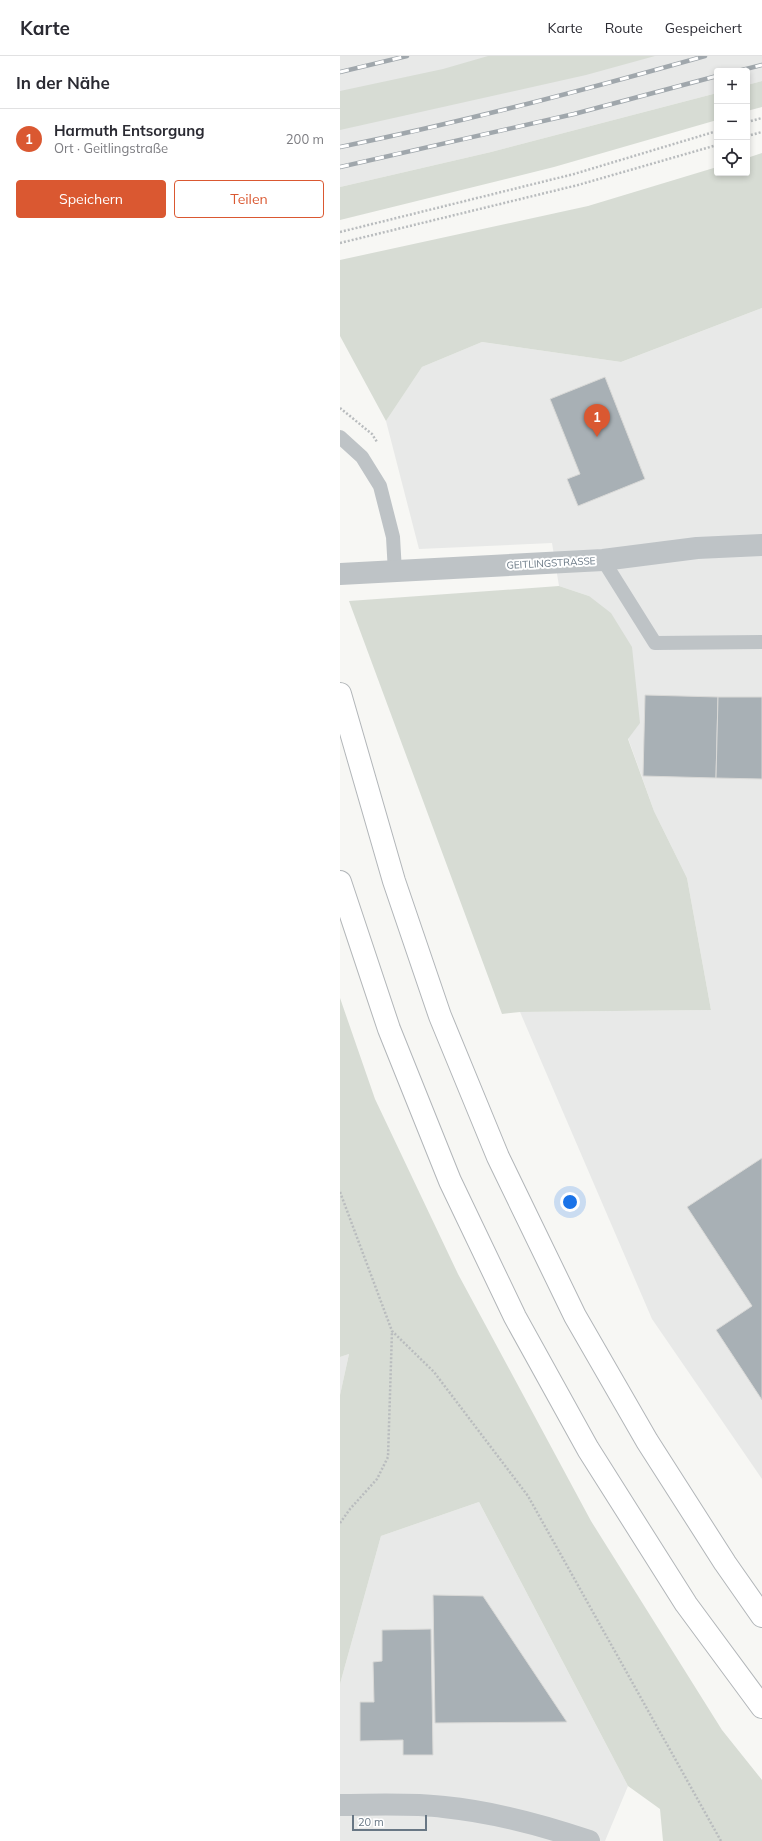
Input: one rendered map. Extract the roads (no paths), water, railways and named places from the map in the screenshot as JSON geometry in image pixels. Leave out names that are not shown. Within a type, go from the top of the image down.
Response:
[{"type":"highway","points":[[340,694],[394,881],[440,1016],[498,1157],[575,1316],[646,1441],[725,1564],[762,1616]]},
{"type":"highway","points":[[340,882],[392,1036],[450,1181],[515,1316],[588,1449],[686,1604],[762,1707]]},
{"type":"street","name":"GEITLINGSTRASSE","points":[[340,574],[603,560],[697,548],[762,545]]},
{"type":"street","points":[[340,1805],[443,1807],[494,1814],[551,1828],[589,1841]]},
{"type":"lane","points":[[340,437],[362,456],[380,486],[393,537],[395,572]]},
{"type":"lane","points":[[603,560],[655,643],[762,642]]},
{"type":"railway","points":[[340,72],[407,56]]},
{"type":"railway","points":[[340,147],[524,105],[705,56]]},
{"type":"railway","points":[[750,68],[762,65]]},
{"type":"railway","points":[[340,167],[574,114],[714,77]]},
{"type":"place","name":"Harmuth Entsorgung","points":[[597,437]]}]
